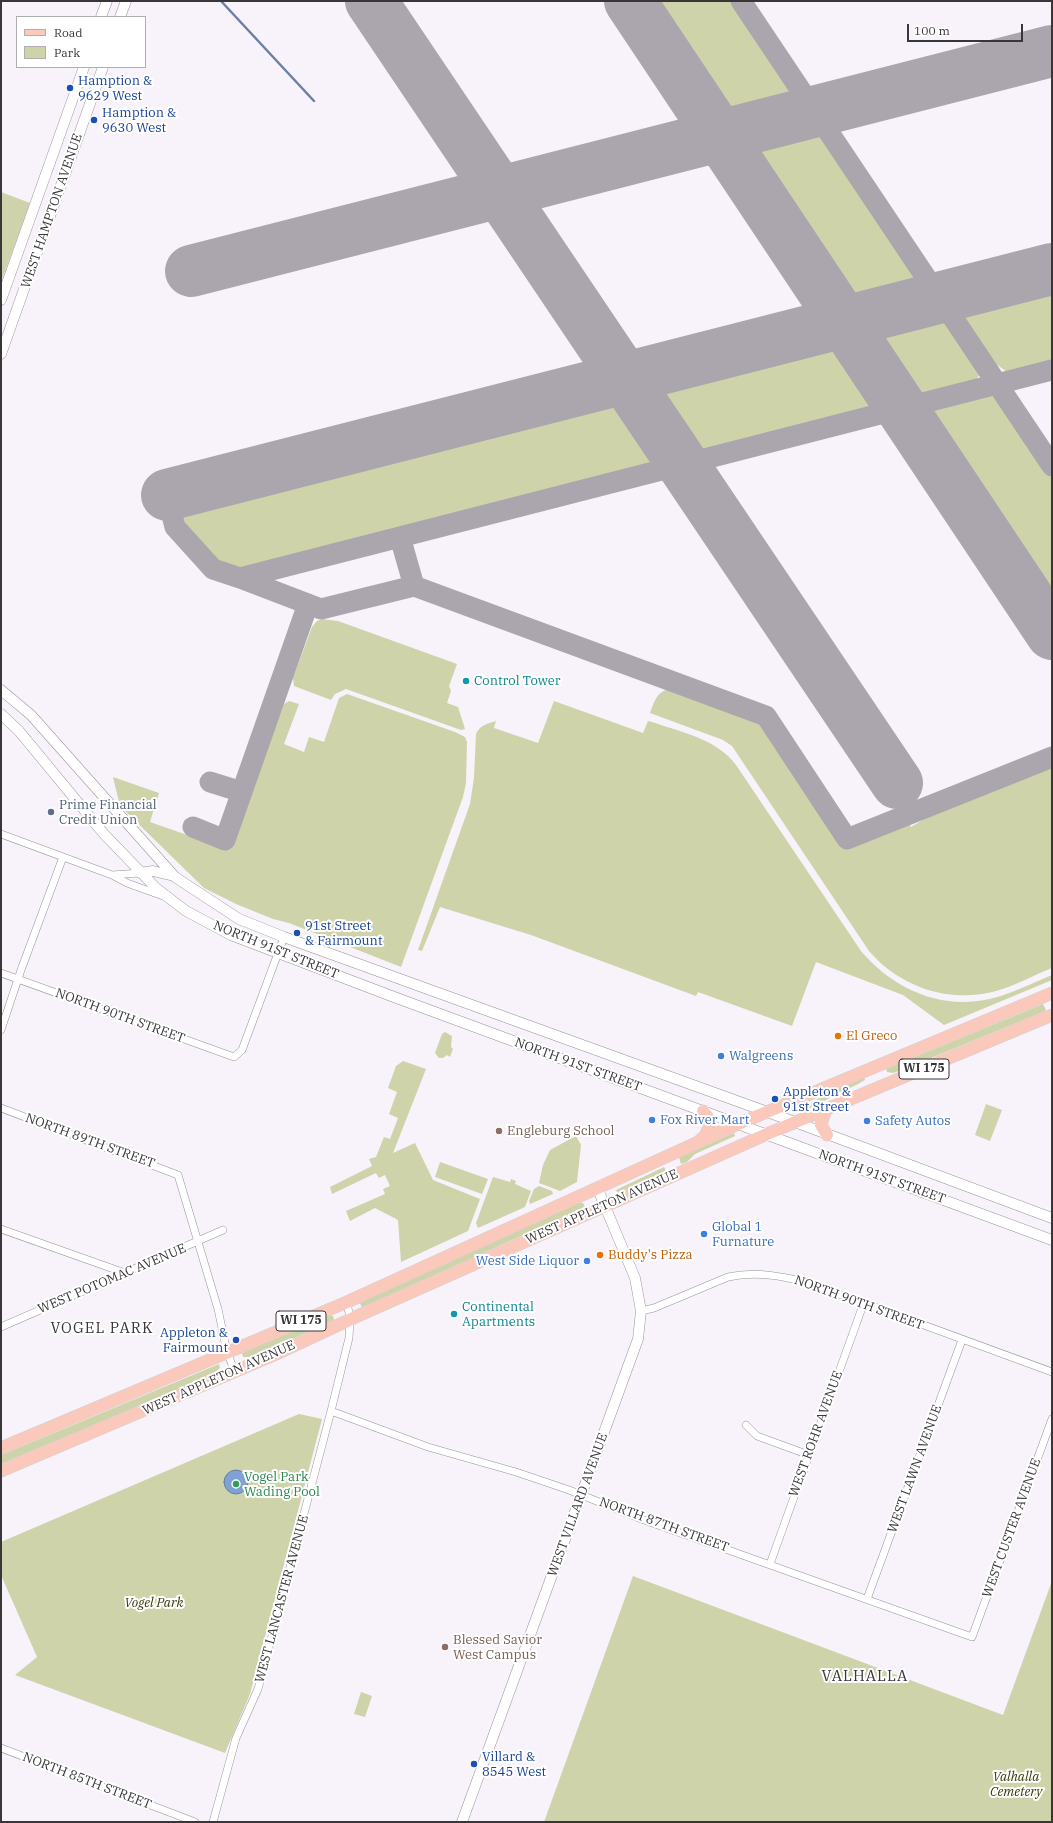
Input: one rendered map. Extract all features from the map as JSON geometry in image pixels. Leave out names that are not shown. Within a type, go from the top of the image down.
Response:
[{"type":"main road","points":[[101,16],[107,1]]},
{"type":"main road","points":[[120,16],[126,1]]},
{"type":"main road","name":"WEST HAMPTON AVENUE","points":[[1,300],[84,68]]},
{"type":"main road","name":"WEST HAMPTON AVENUE","points":[[1,354],[103,68]]},
{"type":"main road","points":[[1,690],[31,715],[175,877]]},
{"type":"main road","points":[[1,714],[19,730],[104,834],[140,873],[170,899]]},
{"type":"main road","points":[[140,873],[153,871],[175,877]]},
{"type":"main road","name":"NORTH 91ST STREET","points":[[175,877],[239,919],[284,937],[795,1122],[1052,1218]]},
{"type":"main road","name":"NORTH 91ST STREET","points":[[170,899],[186,911],[231,935],[1052,1240]]},
{"type":"main road","name":"WEST APPLETON AVENUE","points":[[1,1448],[347,1302],[738,1124],[1052,993]]},
{"type":"main road","name":"WEST APPLETON AVENUE","points":[[1,1471],[235,1372],[350,1319],[767,1134],[1052,1015]]},
{"type":"main road","points":[[826,1109],[821,1125],[827,1134]]},
{"type":"main road","points":[[697,1142],[705,1136],[710,1125],[708,1117],[704,1111]]},
{"type":"main road","points":[[668,1155],[674,1175]]},
{"type":"main road","name":"WEST VILLARD AVENUE","points":[[462,1822],[635,1350],[641,1311],[635,1278],[597,1187]]},
{"type":"street","name":"NORTH 91ST STREET","points":[[1,834],[112,875],[127,883],[170,899]]},
{"type":"street","points":[[1,1030],[18,979],[63,857]]},
{"type":"street","name":"NORTH 91ST STREET","points":[[112,875],[140,873]]},
{"type":"street","points":[[278,952],[284,937]]},
{"type":"street","name":"NORTH 90TH STREET","points":[[1,973],[234,1057],[242,1050],[278,952]]},
{"type":"street","name":"NORTH 89TH STREET","points":[[1,1108],[178,1175],[198,1242]]},
{"type":"street","points":[[1,1229],[125,1273]]},
{"type":"street","name":"WEST POTOMAC AVENUE","points":[[1,1327],[223,1230]]},
{"type":"street","points":[[198,1242],[218,1309],[227,1352],[235,1372]]},
{"type":"street","name":"NORTH 90TH STREET","points":[[641,1311],[654,1308],[714,1281],[728,1277],[760,1274],[793,1279],[1052,1372]]},
{"type":"street","name":"WEST LANCASTER AVENUE","points":[[213,1822],[236,1738],[258,1689],[331,1411],[349,1338],[350,1319],[347,1302]]},
{"type":"street","name":"WEST ROHR AVENUE","points":[[770,1564],[863,1305]]},
{"type":"street","name":"WEST LAWN AVENUE","points":[[868,1599],[962,1340]]},
{"type":"street","name":"NORTH 87TH STREET","points":[[331,1411],[428,1447],[516,1472],[581,1495],[644,1520],[972,1637]]},
{"type":"street","name":"WEST CUSTER AVENUE","points":[[972,1637],[1052,1419]]},
{"type":"street","points":[[746,1425],[757,1436],[809,1455]]},
{"type":"street","name":"NORTH 85TH STREET","points":[[1,1748],[195,1822]]},
{"type":"green space","points":[[645,1],[734,1],[794,91],[792,102],[741,116],[727,116],[721,113]]},
{"type":"green space","points":[[803,127],[811,127],[822,135],[918,276],[920,280],[918,288],[863,304],[856,304],[843,296],[748,153],[751,143],[758,139]]},
{"type":"green space","points":[[1,192],[30,203],[1,282]]},
{"type":"green space","points":[[1052,283],[1052,362],[1007,372],[996,364],[967,324],[964,317],[966,308],[978,302]]},
{"type":"green space","points":[[933,313],[947,320],[978,365],[980,373],[976,381],[926,396],[916,394],[904,387],[876,346],[874,335],[882,327]]},
{"type":"green space","points":[[827,341],[840,344],[850,355],[876,393],[877,401],[874,407],[710,450],[696,450],[687,444],[676,432],[655,394],[661,385],[666,382]]},
{"type":"green space","points":[[983,395],[993,396],[1002,402],[1052,477],[1052,611],[926,419],[929,410],[933,408]]},
{"type":"green space","points":[[613,397],[620,400],[633,412],[658,450],[659,456],[654,464],[251,569],[230,567],[218,562],[204,549],[190,531],[182,516],[182,510],[189,504],[593,400]]},
{"type":"green space","points":[[322,619],[338,621],[457,664],[449,686],[451,691],[447,703],[458,707],[465,729],[461,730],[346,689],[335,694],[331,700],[294,686],[293,678],[312,627],[317,621]]},
{"type":"green space","points":[[670,689],[743,714],[764,727],[847,848],[909,823],[911,827],[941,809],[1052,765],[1052,968],[1003,989],[978,994],[961,995],[943,994],[910,983],[881,964],[869,951],[732,746],[723,740],[650,713],[659,695]]},
{"type":"green space","points":[[347,694],[455,732],[465,737],[467,742],[466,783],[463,797],[401,967],[289,923],[273,919],[236,904],[204,888],[120,806],[113,777],[159,793],[150,822],[190,836],[191,835],[216,843],[216,846],[229,850],[284,704],[289,701],[299,704],[284,744],[304,752],[309,737],[324,742],[339,698]]},
{"type":"green space","points":[[554,701],[643,733],[648,721],[652,722],[698,738],[719,749],[728,756],[736,765],[861,951],[890,978],[906,988],[942,1000],[961,1002],[981,1001],[1001,996],[1052,975],[1052,980],[944,1025],[903,995],[816,962],[792,1026],[698,992],[696,996],[531,935],[440,907],[422,951],[418,950],[470,804],[474,778],[476,734],[484,725],[496,721],[494,728],[538,743]]},
{"type":"green space","points":[[1043,1004],[1046,1010],[1043,1012],[902,1070],[893,1073],[887,1072],[886,1069]]},
{"type":"green space","points":[[445,1032],[452,1036],[451,1047],[453,1049],[450,1057],[447,1055],[443,1058],[439,1058],[435,1053],[442,1034]]},
{"type":"green space","points":[[403,1061],[426,1069],[393,1153],[415,1143],[433,1180],[480,1199],[468,1231],[401,1262],[398,1220],[375,1208],[350,1221],[346,1211],[385,1194],[383,1189],[390,1186],[385,1175],[379,1178],[376,1173],[332,1194],[330,1187],[372,1166],[369,1159],[376,1157],[384,1137],[390,1139],[398,1118],[389,1114],[397,1092],[388,1088],[396,1066]]},
{"type":"green space","points":[[864,1077],[865,1080],[858,1084],[817,1105],[796,1113],[796,1111],[838,1088]]},
{"type":"green space","points":[[986,1104],[1002,1110],[990,1141],[975,1135]]},
{"type":"green space","points":[[734,1133],[735,1136],[695,1154],[687,1162],[681,1164],[679,1157]]},
{"type":"green space","points":[[576,1136],[581,1145],[577,1182],[560,1191],[539,1183],[543,1165],[550,1150]]},
{"type":"green space","points":[[440,1162],[488,1179],[482,1194],[435,1177]]},
{"type":"green space","points":[[664,1167],[666,1171],[618,1193],[616,1190]]},
{"type":"green space","points":[[493,1177],[510,1182],[511,1179],[516,1181],[515,1184],[531,1191],[525,1207],[478,1228],[476,1223]]},
{"type":"green space","points":[[539,1186],[552,1191],[553,1194],[530,1204],[529,1201],[534,1189]]},
{"type":"green space","points":[[575,1203],[583,1203],[585,1207],[362,1308],[360,1303],[364,1298]]},
{"type":"green space","points":[[326,1315],[333,1316],[334,1320],[257,1355],[243,1357],[242,1353]]},
{"type":"green space","points":[[219,1364],[220,1368],[210,1376],[1,1464],[1,1455]]},
{"type":"green space","name":"Vogel Park","points":[[299,1414],[322,1419],[250,1694],[225,1753],[15,1675],[37,1657],[1,1575],[1,1542]]},
{"type":"green space","name":"Valhalla Cemetery","points":[[633,1576],[1003,1715],[1052,1581],[1052,1822],[544,1822]]},
{"type":"green space","points":[[361,1692],[372,1696],[365,1717],[354,1714]]},
{"type":"water","name":"Vogel Park Wading Pool","points":[[236,1470],[244,1474],[248,1482],[244,1490],[236,1494],[228,1490],[224,1482],[228,1474]]},
{"type":"waterway","points":[[221,1],[314,101]]},
{"type":"taxiway","points":[[741,1],[1052,466]]},
{"type":"taxiway","points":[[167,495],[175,527],[213,569],[240,578],[1052,370]]},
{"type":"taxiway","points":[[624,377],[684,466]]},
{"type":"taxiway","points":[[400,537],[414,586]]},
{"type":"taxiway","points":[[240,578],[321,609],[414,586],[766,716],[847,839],[1052,757]]},
{"type":"taxiway","points":[[193,827],[225,840],[308,604]]},
{"type":"taxiway","points":[[210,782],[242,792]]},
{"type":"runway","points":[[371,1],[897,783]]},
{"type":"runway","points":[[630,1],[1052,634]]},
{"type":"runway","points":[[191,271],[1052,51]]},
{"type":"runway","points":[[167,495],[1052,269]]},
{"type":"place","name":"Hamption & 9629 West","points":[[70,88]]},
{"type":"place","name":"Hamption & 9630 West","points":[[94,120]]},
{"type":"place","name":"Control Tower","points":[[466,681]]},
{"type":"place","name":"Prime Financial Credit Union","points":[[51,812]]},
{"type":"place","name":"91st Street & Fairmount","points":[[297,933]]},
{"type":"place","name":"El Greco","points":[[838,1036]]},
{"type":"place","name":"Walgreens","points":[[721,1056]]},
{"type":"place","name":"Appleton & 91st Street","points":[[775,1099]]},
{"type":"place","name":"Fox River Mart","points":[[652,1120]]},
{"type":"place","name":"Safety Autos","points":[[867,1121]]},
{"type":"place","name":"Engleburg School","points":[[499,1131]]},
{"type":"place","name":"Global 1 Furnature","points":[[704,1234]]},
{"type":"place","name":"Buddy's Pizza","points":[[600,1255]]},
{"type":"place","name":"West Side Liquor","points":[[587,1261]]},
{"type":"place","name":"Continental Apartments","points":[[454,1314]]},
{"type":"place","name":"Appleton & Fairmount","points":[[236,1340]]},
{"type":"place","name":"Vogel Park Wading Pool","points":[[236,1484]]},
{"type":"place","name":"Blessed Savior West Campus","points":[[445,1647]]},
{"type":"place","name":"Villard & 8545 West","points":[[474,1764]]},
{"type":"district","name":"VOGEL PARK","points":[[102,1329]]},
{"type":"district","name":"VALHALLA","points":[[865,1677]]}]
